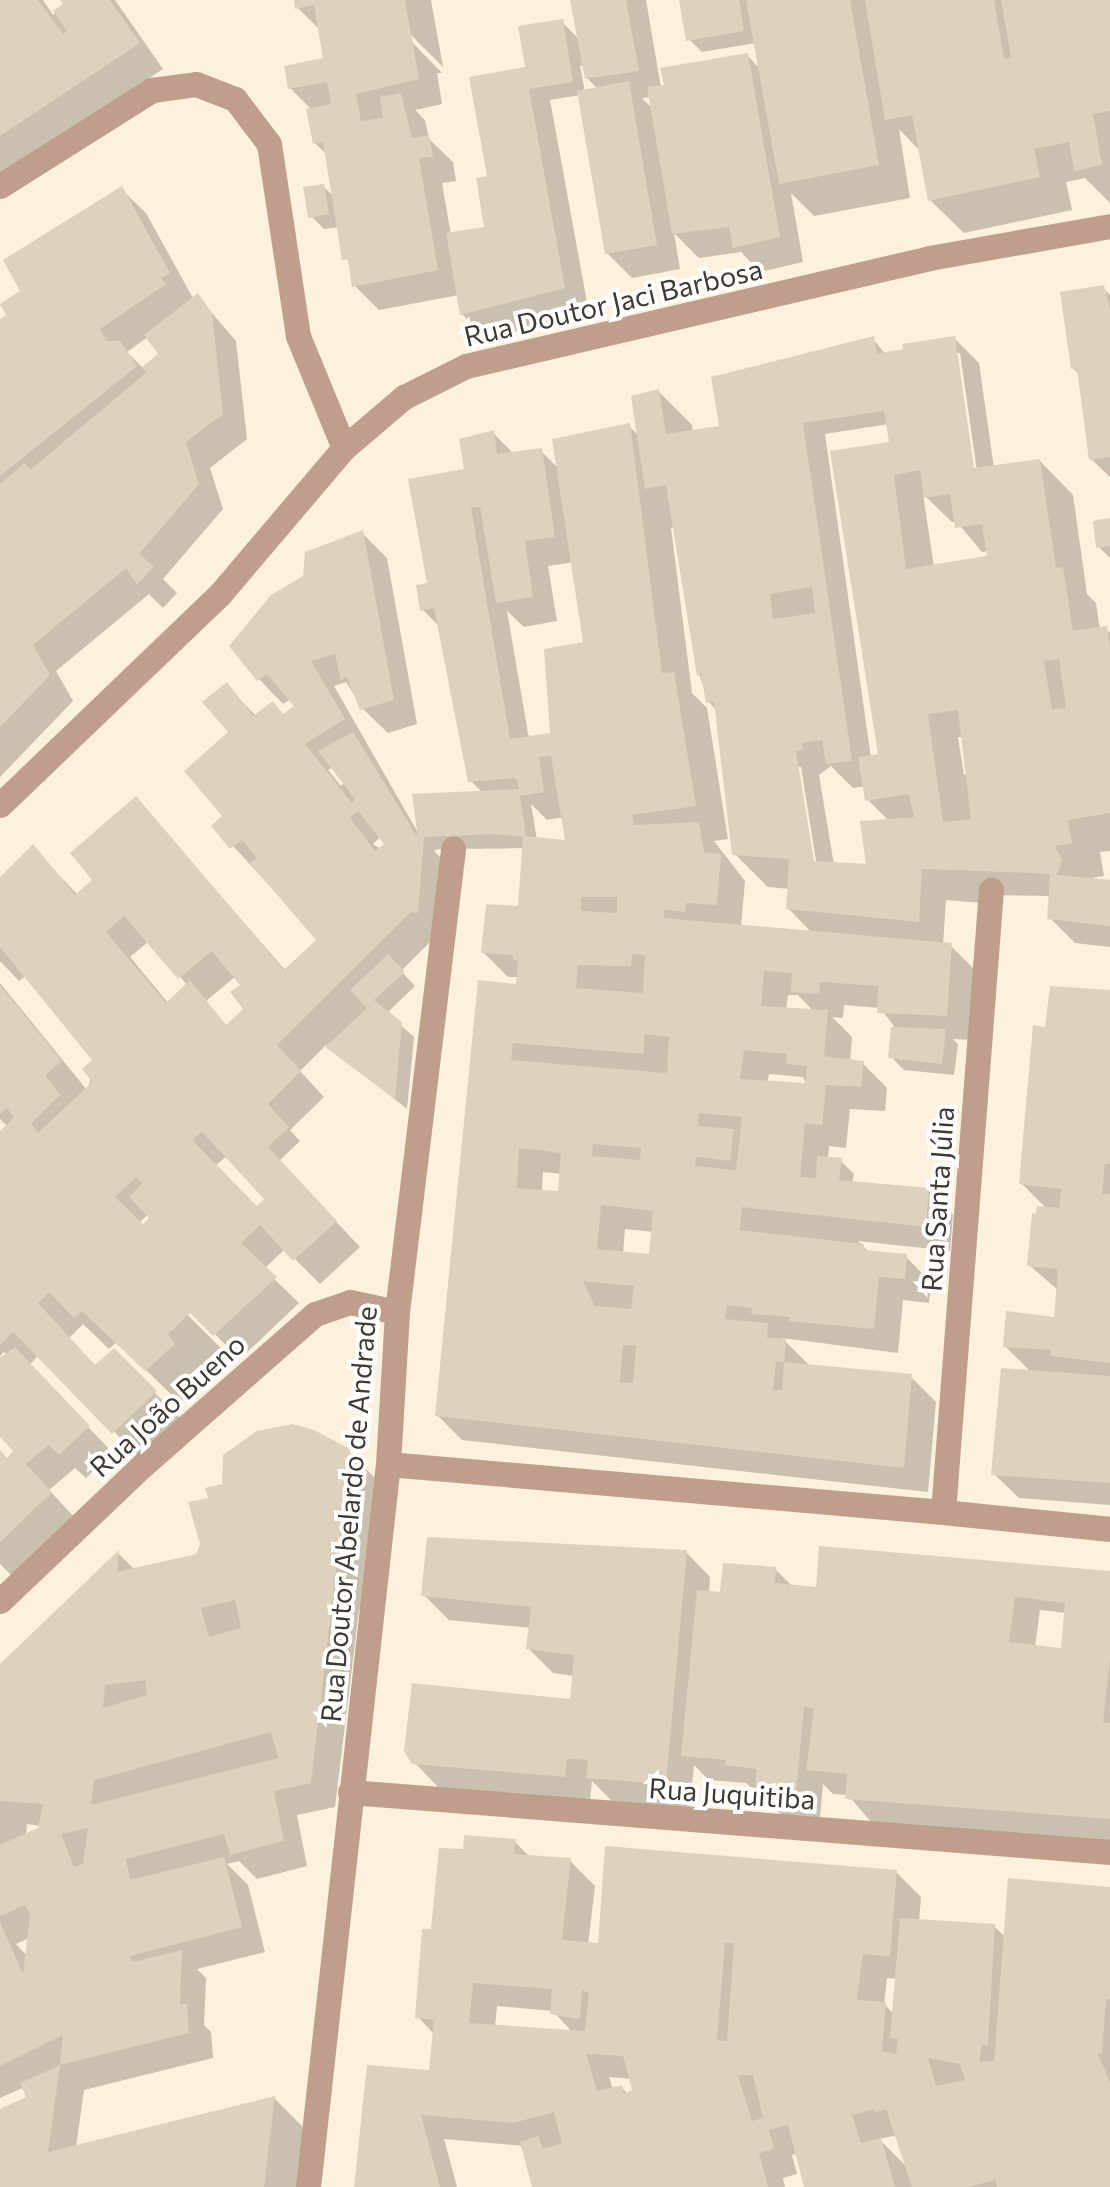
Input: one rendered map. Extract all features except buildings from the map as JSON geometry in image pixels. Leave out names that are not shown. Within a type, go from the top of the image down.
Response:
[{"type":"street","points":[[0,186],[152,90],[196,84],[235,99],[269,144],[298,336],[344,448]]},
{"type":"street","name":"Rua Doutor Jaci Barbosa","points":[[0,805],[220,594],[344,448],[404,398],[466,366],[929,258],[1110,226]]},
{"type":"street","name":"Rua Doutor Abelardo de Andrade","points":[[308,2187],[388,1464],[397,1312],[453,848]]},
{"type":"street","name":"Rua Santa Júlia","points":[[943,1512],[991,890]]},
{"type":"street","name":"Rua João Bueno","points":[[0,1601],[143,1465],[315,1314],[350,1302],[397,1312]]},
{"type":"street","points":[[388,1464],[1110,1528]]},
{"type":"street","name":"Rua Juquitiba","points":[[350,1792],[1110,1852]]}]
